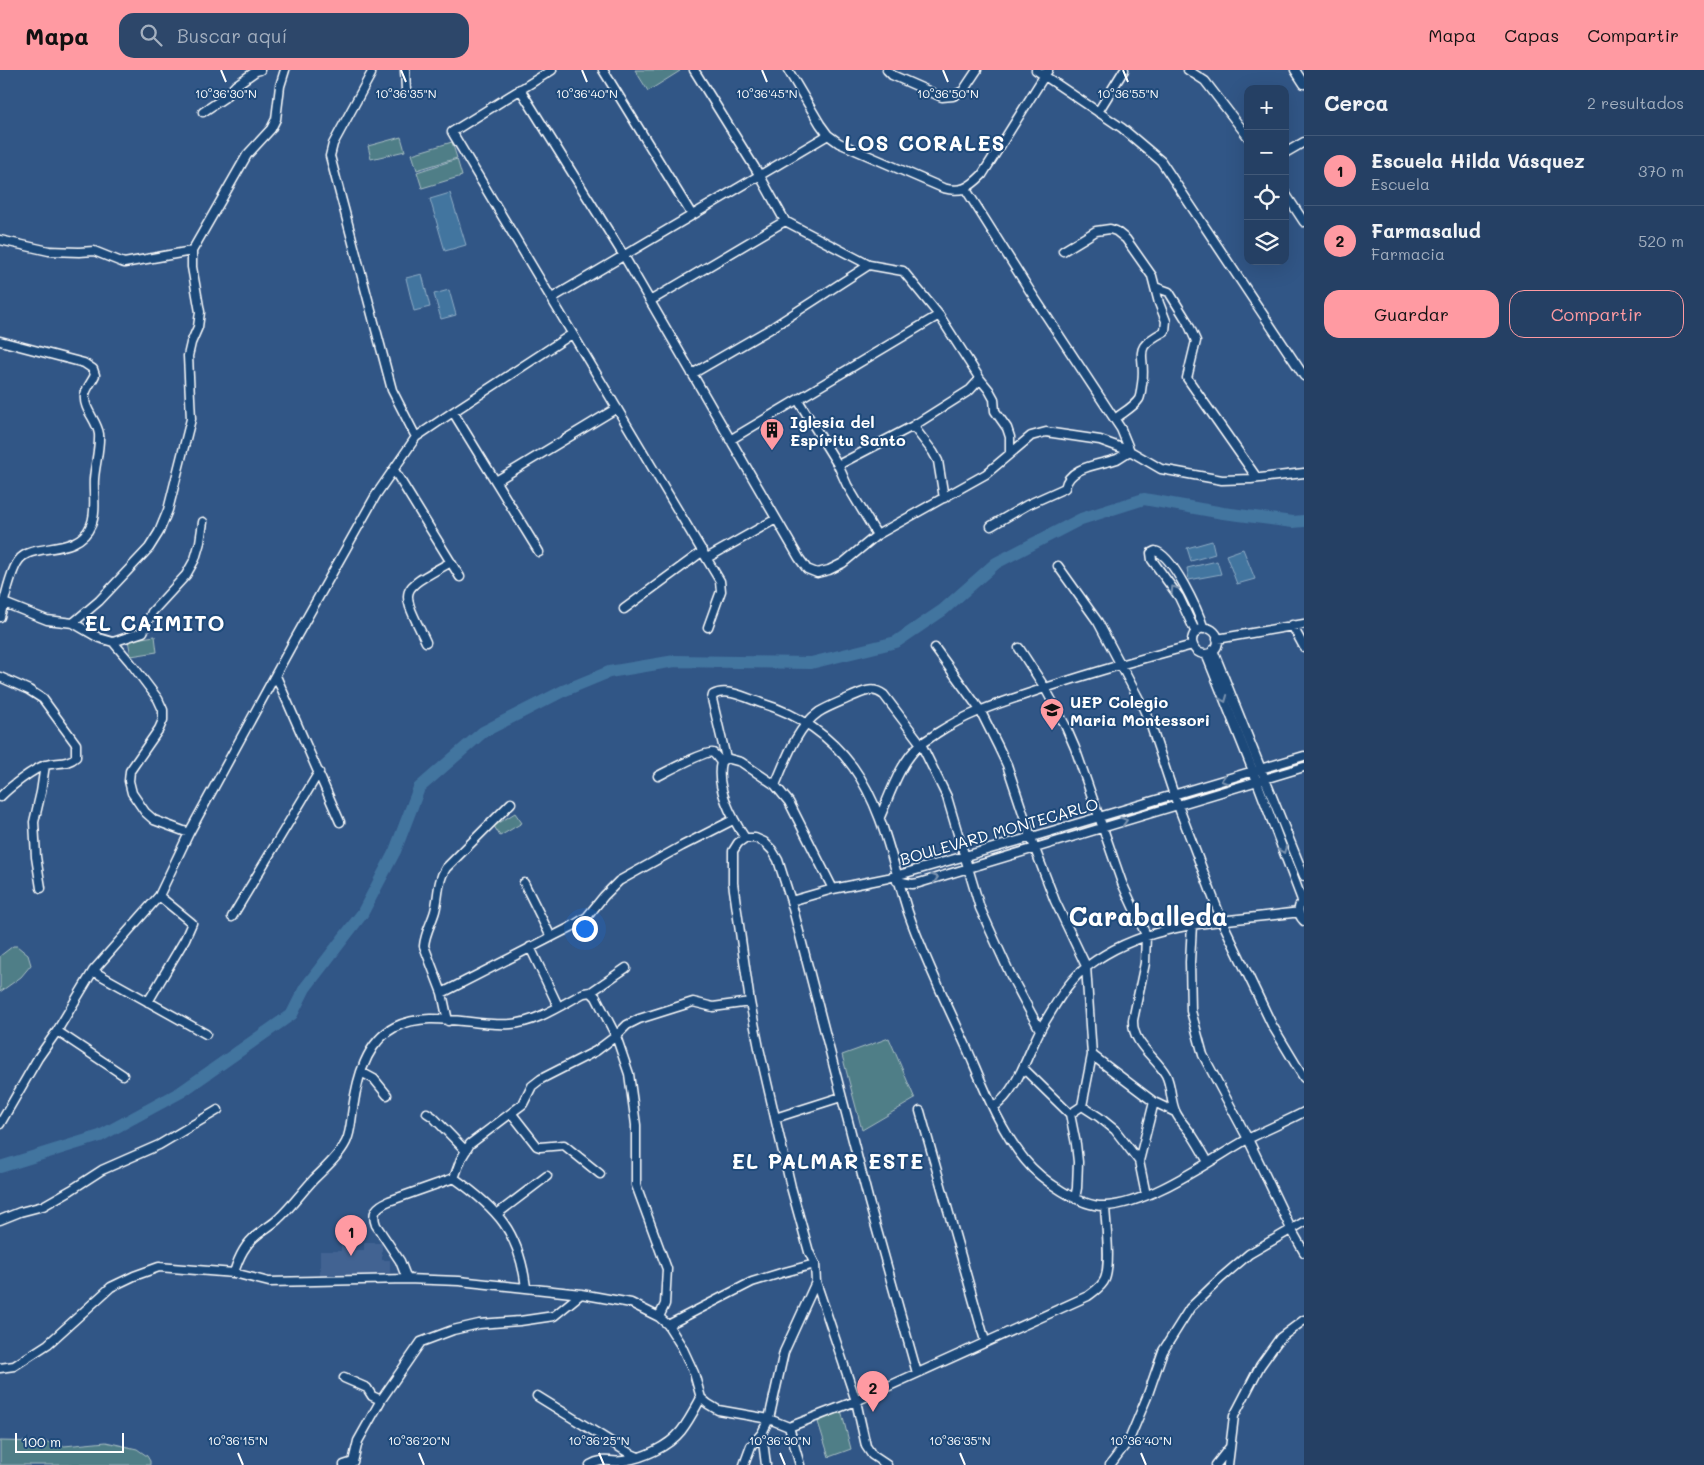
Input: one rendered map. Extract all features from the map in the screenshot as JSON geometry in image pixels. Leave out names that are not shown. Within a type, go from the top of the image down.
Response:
[{"type":"street","points":[[203,112],[224,98],[236,85],[260,70]]},
{"type":"street","points":[[73,622],[99,602],[149,548],[159,532],[168,510],[191,418],[188,356],[198,327],[200,312],[192,266],[192,251],[247,155],[271,129],[276,119],[280,86],[285,70]]},
{"type":"street","points":[[405,70],[406,90]]},
{"type":"street","points":[[552,70],[452,132],[720,581],[721,591],[708,627]]},
{"type":"street","points":[[603,70],[692,216]]},
{"type":"street","points":[[694,70],[760,176],[785,221],[869,265],[903,271],[939,315],[989,390],[994,399],[995,411],[1007,428],[1010,437],[1010,453]]},
{"type":"street","points":[[788,70],[828,135],[839,143],[943,188],[955,191],[974,184],[982,176],[1046,72]]},
{"type":"street","points":[[887,70],[892,75],[942,97],[953,96],[963,91],[977,70]]},
{"type":"street","points":[[1036,70],[1046,72],[1122,128],[1161,161],[1304,376]]},
{"type":"street","points":[[1098,112],[1124,70]]},
{"type":"street","points":[[1188,70],[1205,81],[1244,132]]},
{"type":"street","points":[[1295,70],[1304,84]]},
{"type":"street","points":[[371,74],[333,144],[330,156],[392,390],[416,437]]},
{"type":"street","points":[[520,89],[624,256],[776,519],[799,558],[808,569],[817,573],[829,570],[843,563],[877,535],[986,474],[1031,436],[1046,432],[1100,440],[1130,451],[1161,469],[1222,480],[1304,473]]},
{"type":"street","points":[[552,298],[828,135]]},
{"type":"street","points":[[1289,151],[1304,142]]},
{"type":"street","points":[[965,188],[1030,291],[1115,419],[1130,451]]},
{"type":"street","points":[[1289,200],[1304,222]]},
{"type":"street","points":[[650,301],[785,221]]},
{"type":"street","points":[[1063,251],[1096,231],[1110,229],[1126,239],[1152,276],[1167,326],[1165,331],[1149,339],[1143,347],[1141,355],[1144,373],[1138,400],[1115,419]]},
{"type":"street","points":[[0,240],[49,251],[94,252],[124,263],[192,251]]},
{"type":"street","points":[[692,374],[770,329],[869,265]]},
{"type":"street","points":[[1155,287],[1169,292],[1187,321],[1196,341],[1187,378],[1258,478]]},
{"type":"street","points":[[730,440],[939,315]]},
{"type":"street","points":[[0,1124],[38,1058],[57,1031],[93,971],[159,896],[189,833],[295,639],[376,495],[416,437],[572,334]]},
{"type":"street","points":[[0,341],[84,362],[93,369],[95,375],[85,392],[84,398],[99,434],[91,526],[76,542],[28,554],[20,558],[2,603],[0,617]]},
{"type":"street","points":[[838,465],[913,426],[970,390],[980,379]]},
{"type":"street","points":[[798,400],[838,465],[847,485],[877,535]]},
{"type":"street","points":[[496,481],[617,408]]},
{"type":"street","points":[[452,412],[539,552]]},
{"type":"street","points":[[913,426],[936,456],[944,498]]},
{"type":"street","points":[[991,526],[1027,505],[1065,488],[1066,482],[1074,474],[1093,465],[1117,459],[1130,451]]},
{"type":"street","points":[[394,470],[460,577]]},
{"type":"street","points":[[624,609],[705,554],[776,519]]},
{"type":"street","points":[[2,603],[47,620],[73,622],[99,638],[113,642],[143,632],[152,612],[186,575],[195,558],[203,522]]},
{"type":"street","points":[[1196,632],[1179,597],[1152,560],[1151,553],[1155,551],[1162,555],[1188,590],[1204,628]]},
{"type":"street","points":[[426,642],[409,605],[407,596],[409,589],[415,582],[451,562]]},
{"type":"street","points":[[1058,566],[1098,622],[1150,723],[1174,795],[1222,921],[1272,1025],[1304,1078]]},
{"type":"street","points":[[1217,639],[1304,624]]},
{"type":"street","points":[[1292,626],[1304,647]]},
{"type":"street","points":[[1204,628],[1212,631],[1217,639],[1216,647],[1210,652],[1198,652],[1192,640],[1196,632],[1204,628]]},
{"type":"street","points":[[113,642],[158,699],[163,710],[163,720],[159,729],[130,771],[129,781],[132,793],[145,812],[154,820],[189,833]]},
{"type":"street","points":[[880,817],[902,769],[921,744],[950,725],[980,710],[1045,688],[1121,664],[1193,645]]},
{"type":"street","points":[[935,648],[980,710],[1007,766],[1035,849],[1062,918],[1086,966],[1092,1055],[1082,1106],[1070,1114]]},
{"type":"street","points":[[1019,648],[1045,688],[1065,725],[1075,748],[1122,883],[1146,935],[1145,963],[1133,1028],[1136,1038],[1167,1078],[1175,1112]]},
{"type":"street","points":[[1210,652],[1262,768],[1304,876]]},
{"type":"street","points":[[1210,652],[1253,771],[1303,900],[1299,906],[1299,912],[1304,921]]},
{"type":"street","points":[[276,676],[340,822]]},
{"type":"street","points":[[0,677],[29,690],[43,699],[76,744],[76,757],[71,761],[45,765],[0,796]]},
{"type":"street","points":[[775,785],[799,734],[818,713],[859,694],[877,690],[884,695],[921,744],[947,797],[980,908],[994,942],[1040,1030]]},
{"type":"street","points":[[744,838],[733,820],[719,779],[724,760],[712,706],[713,695],[716,693],[730,693],[767,705],[807,723],[826,738],[852,765],[880,817],[908,913],[932,972],[1006,1132],[1026,1161],[1040,1176],[1075,1198],[1105,1207],[1129,1202],[1146,1195],[1248,1139],[1304,1112]]},
{"type":"street","points":[[658,776],[698,756],[711,753],[724,760],[741,762],[775,785],[789,802],[833,889]]},
{"type":"street","name":"BOULEVARD MONTECARLO","points":[[898,879],[964,856],[1304,756]]},
{"type":"street","points":[[41,888],[36,857],[34,822],[45,765]]},
{"type":"street","name":"BOULEVARD MONTECARLO","points":[[791,901],[833,889],[888,878],[912,884],[919,883],[1304,767]]},
{"type":"street","points":[[232,917],[319,772]]},
{"type":"street","points":[[448,1021],[442,993],[424,946],[435,911],[441,875],[511,803]]},
{"type":"street","points":[[442,993],[571,928],[587,917],[604,896],[619,882],[639,869],[733,820]]},
{"type":"street","points":[[887,1465],[872,1455],[866,1446],[856,1400],[816,1282],[814,1264],[791,1186],[758,1048],[735,900],[732,863],[732,851],[738,842],[744,838],[755,838],[764,842],[778,860],[791,901],[874,1220],[917,1372]]},
{"type":"street","points":[[524,883],[551,937]]},
{"type":"street","points":[[148,1002],[192,922],[159,896]]},
{"type":"street","points":[[994,1107],[1001,1102],[1023,1068],[1040,1030],[1067,988],[1086,966],[1125,944],[1146,935],[1192,924],[1299,912]]},
{"type":"street","points":[[1192,924],[1190,962],[1191,1011],[1203,1055],[1248,1139],[1290,1229],[1304,1252]]},
{"type":"street","points":[[530,947],[558,1006]]},
{"type":"street","points":[[234,1274],[239,1258],[255,1236],[277,1220],[335,1157],[346,1142],[356,1087],[361,1072],[372,1049],[382,1037],[408,1021],[421,1019],[499,1025],[528,1020],[584,993],[591,992],[626,968]]},
{"type":"street","points":[[93,971],[206,1034]]},
{"type":"street","points":[[591,992],[596,997],[616,1036],[629,1074],[636,1125],[636,1185],[667,1269],[665,1304],[659,1317]]},
{"type":"street","points":[[454,1178],[460,1159],[470,1144],[523,1104],[536,1082],[586,1057],[616,1036],[627,1025],[639,1019],[692,1002],[713,1007],[750,1002]]},
{"type":"street","points":[[57,1031],[123,1074]]},
{"type":"street","points":[[1092,1055],[1154,1102],[1175,1112],[1194,1137],[1208,1162]]},
{"type":"street","points":[[1023,1068],[1070,1114],[1078,1162],[1075,1198]]},
{"type":"street","points":[[361,1072],[374,1079],[387,1095]]},
{"type":"street","points":[[775,1118],[842,1097]]},
{"type":"street","points":[[1146,1195],[1139,1161],[1154,1102]]},
{"type":"street","points":[[1082,1106],[1115,1130],[1139,1161]]},
{"type":"street","points":[[0,1220],[43,1206],[102,1170],[159,1145],[218,1110]]},
{"type":"street","points":[[920,1111],[985,1341]]},
{"type":"street","points":[[427,1113],[433,1116],[466,1151]]},
{"type":"street","points":[[512,1114],[537,1146],[564,1145],[600,1174]]},
{"type":"street","points":[[497,1214],[547,1176]]},
{"type":"street","points":[[407,1279],[400,1261],[376,1225],[374,1212],[378,1206],[388,1201],[454,1178]]},
{"type":"street","points":[[454,1178],[475,1192],[507,1227],[515,1242],[523,1265],[526,1287]]},
{"type":"street","points":[[0,1368],[14,1366],[48,1344],[111,1288],[134,1276],[159,1267],[234,1274],[269,1282],[407,1279],[459,1281],[581,1294],[631,1303],[659,1317],[668,1325],[682,1347],[694,1373],[701,1398],[708,1404],[718,1410],[769,1419],[789,1427],[856,1400],[1088,1296],[1099,1288],[1105,1280],[1107,1266],[1105,1207]]},
{"type":"street","points":[[1110,1465],[1129,1440],[1148,1397],[1163,1351],[1190,1308],[1249,1254],[1304,1222]]},
{"type":"street","points":[[668,1325],[752,1282],[814,1264]]},
{"type":"street","points":[[744,1465],[752,1446],[762,1433],[769,1419],[784,1352],[816,1282]]},
{"type":"street","points":[[344,1465],[353,1462],[358,1442],[381,1400],[421,1342],[453,1330],[479,1324],[554,1316],[581,1294]]},
{"type":"street","points":[[1233,1465],[1234,1416],[1260,1366],[1280,1338],[1304,1320]]},
{"type":"street","points":[[344,1378],[367,1388],[372,1396],[381,1400]]},
{"type":"street","points":[[537,1396],[638,1457]]},
{"type":"street","points":[[590,1465],[599,1460],[622,1462],[658,1449],[680,1433],[701,1398]]},
{"type":"street","points":[[789,1427],[800,1465]]},
{"type":"street","points":[[762,1433],[766,1465]]},
{"type":"street","points":[[1216,1465],[1232,1446]]},
{"type":"street","points":[[1228,1465],[1232,1446]]},
{"type":"shaded area","points":[[450,193],[466,245],[445,251],[430,199]]},
{"type":"shaded area","points":[[422,274],[430,307],[414,311],[406,278]]},
{"type":"shaded area","points":[[449,290],[456,315],[441,319],[434,294]]},
{"type":"shaded area","points":[[1212,541],[1215,554],[1191,561],[1187,548]]},
{"type":"shaded area","points":[[1243,549],[1255,579],[1237,584],[1226,555]]},
{"type":"shaded area","points":[[1217,561],[1221,574],[1189,580],[1187,568]]},
{"type":"shaded area","points":[[341,1239],[349,1239],[349,1250],[364,1250],[364,1243],[382,1243],[382,1260],[390,1260],[390,1277],[320,1277],[320,1251],[341,1251]]},
{"type":"green space","points":[[635,70],[679,70],[680,71],[648,91]]},
{"type":"green space","points":[[401,137],[405,151],[371,159],[368,146]]},
{"type":"green space","points":[[452,142],[457,158],[417,170],[412,154]]},
{"type":"green space","points":[[457,159],[462,176],[422,188],[417,172]]},
{"type":"green space","points":[[155,636],[157,652],[131,656],[128,640]]},
{"type":"green space","points":[[515,813],[522,823],[500,836],[494,826]]},
{"type":"green space","points":[[13,946],[17,946],[28,955],[31,965],[21,977],[0,992],[0,956]]},
{"type":"green space","points":[[889,1038],[915,1099],[862,1130],[842,1055]]},
{"type":"green space","points":[[841,1410],[851,1449],[829,1457],[818,1422]]},
{"type":"green space","points":[[0,1441],[47,1442],[64,1446],[106,1442],[137,1449],[147,1456],[150,1465],[0,1465]]},
{"type":"waterway","points":[[0,1167],[100,1136],[181,1092],[292,1014],[305,988],[362,914],[395,851],[419,788],[483,732],[563,691],[609,672],[675,661],[811,663],[896,642],[943,610],[996,563],[1081,519],[1144,499],[1223,513],[1293,522],[1304,521]]},
{"type":"place","name":"Iglesia del Espíritu Santo","points":[[772,451]]},
{"type":"place","name":"UEP Colegio Maria Montessori","points":[[1052,731]]},
{"type":"place","name":"Escuela Hilda Vásquez","points":[[351,1256]]},
{"type":"place","name":"Farmasalud","points":[[873,1412]]},
{"type":"district","name":"LOS CORALES","points":[[925,142]]},
{"type":"district","name":"EL CAIMITO","points":[[155,622]]},
{"type":"district","name":"Caraballeda","points":[[1148,916]]},
{"type":"district","name":"EL PALMAR ESTE","points":[[828,1160]]}]
